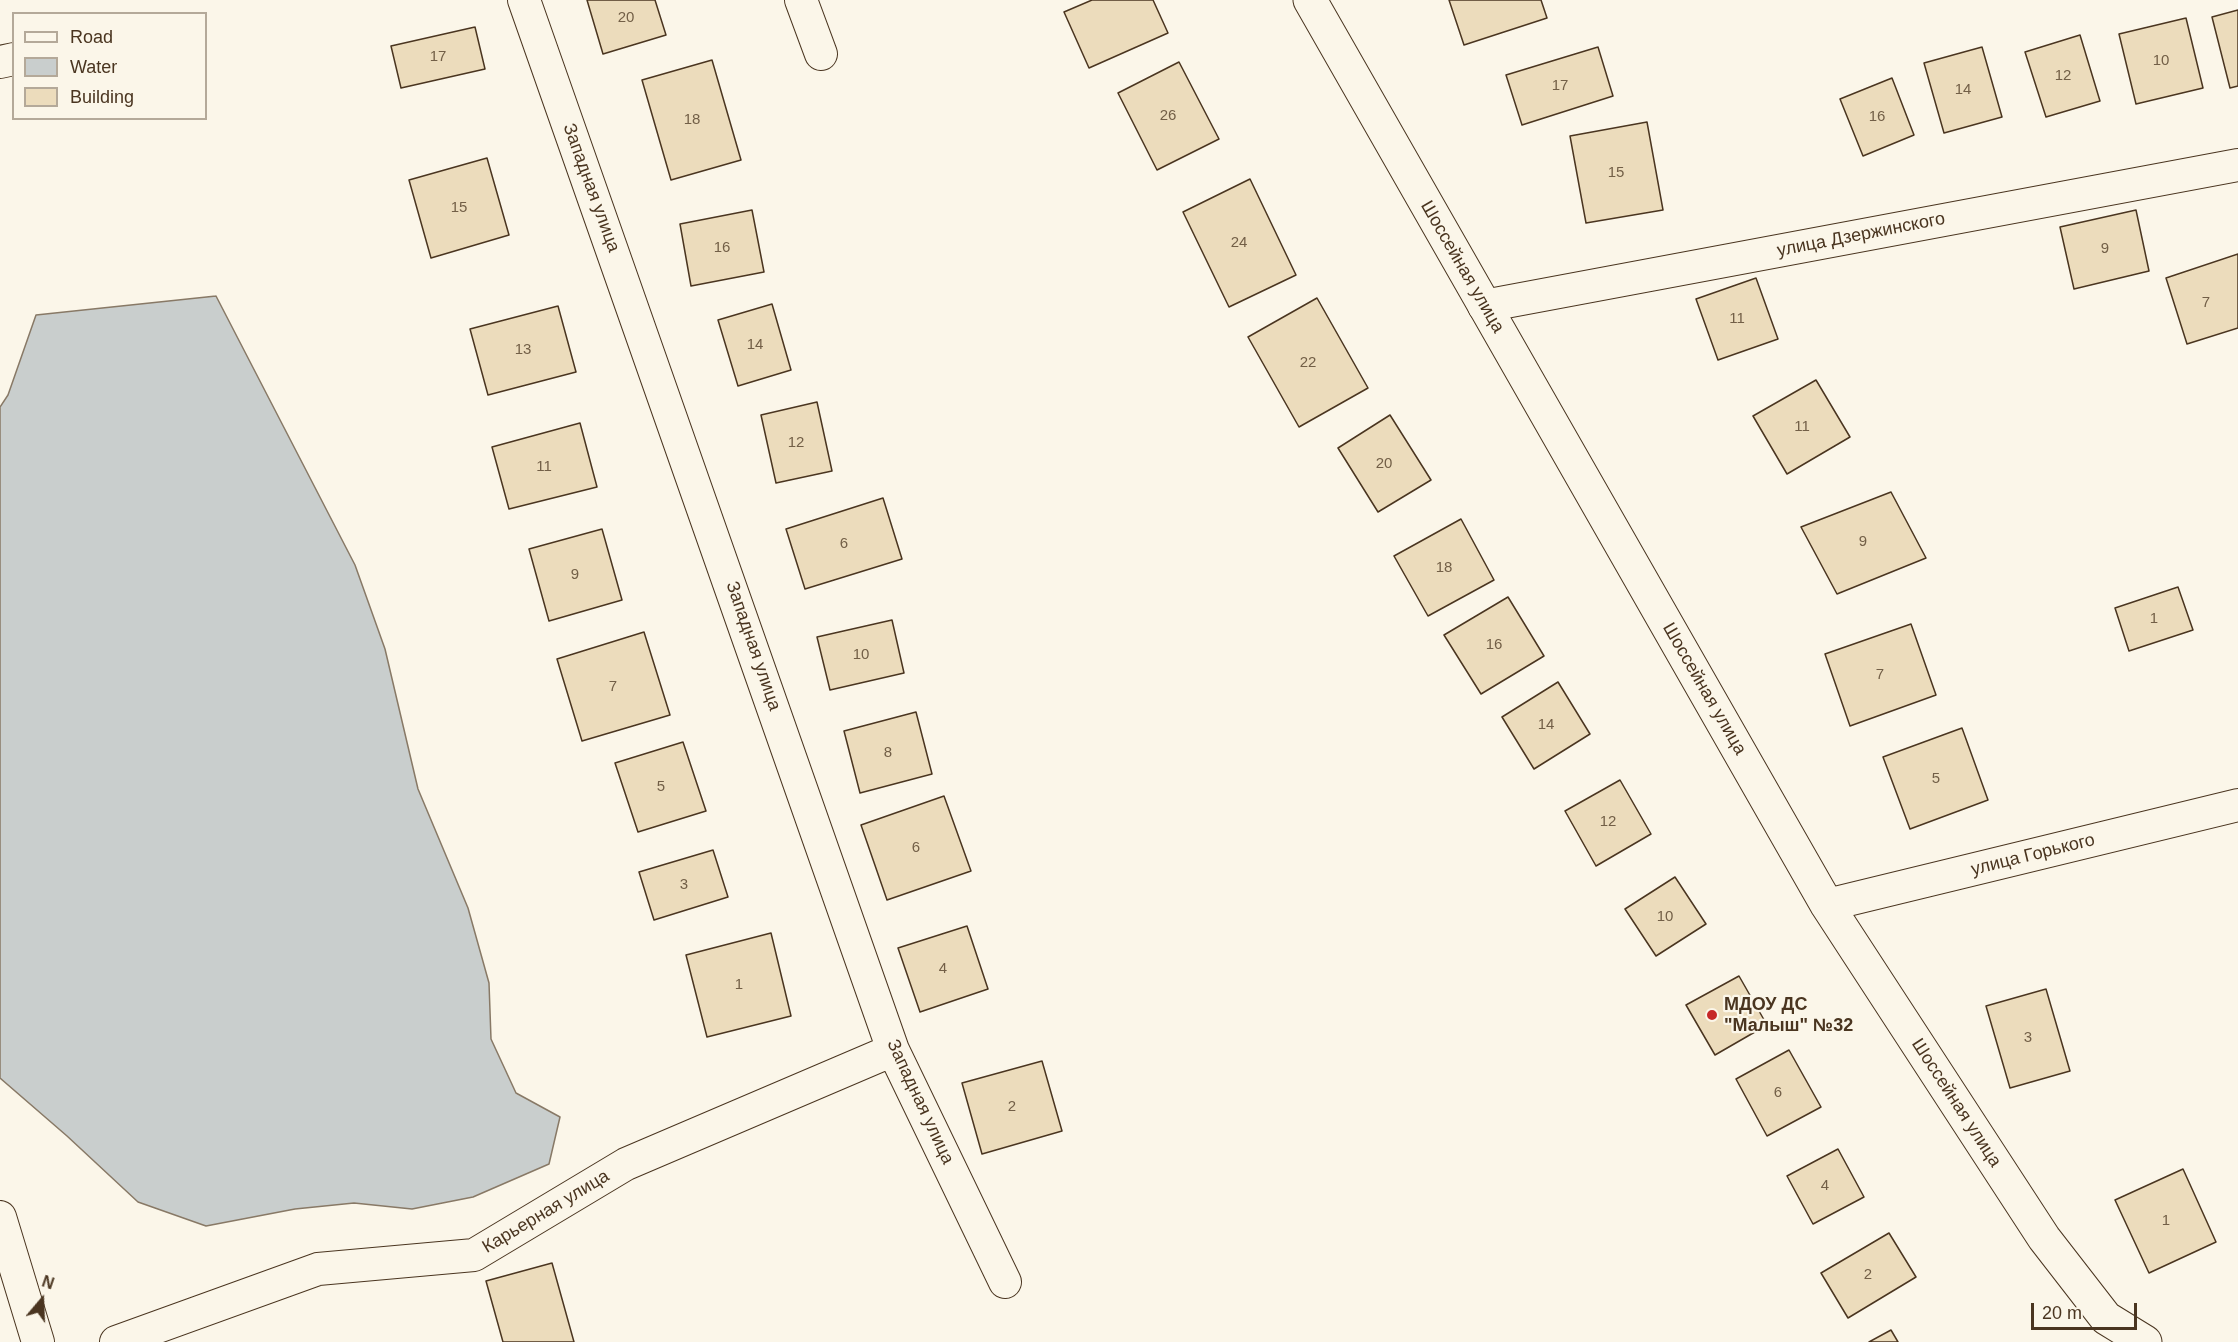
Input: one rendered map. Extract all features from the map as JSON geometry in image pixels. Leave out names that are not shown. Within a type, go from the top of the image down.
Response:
[{"type":"main road","name":"Шоссейная улица","points":[[1310,0],[1827,905],[2044,1238],[2106,1318],[2145,1342]]},
{"type":"street","name":"Западная улица","points":[[524,0],[894,1050],[1005,1282]]},
{"type":"street","points":[[801,0],[821,54]]},
{"type":"street","name":"улица Дзержинского","points":[[1484,306],[2238,165]]},
{"type":"street","name":"улица Горького","points":[[1827,905],[2238,805]]},
{"type":"street","name":"Карьерная улица","points":[[116,1342],[318,1269],[474,1256],[626,1164],[894,1050]]},
{"type":"street","points":[[0,1217],[38,1342]]},
{"type":"water","points":[[216,296],[355,565],[385,649],[418,789],[468,908],[489,983],[491,1039],[516,1093],[560,1117],[549,1164],[473,1197],[412,1209],[354,1203],[295,1209],[206,1226],[138,1202],[0,1078],[0,407],[8,395],[36,315]]},
{"type":"building","points":[[587,0],[655,0],[666,35],[603,54]]},
{"type":"building","points":[[1092,0],[1153,0],[1168,33],[1089,68],[1064,12]]},
{"type":"building","points":[[1449,0],[1541,0],[1547,18],[1464,45]]},
{"type":"building","points":[[2238,10],[2238,86],[2230,88],[2212,17]]},
{"type":"building","points":[[2186,18],[2203,88],[2136,104],[2119,34]]},
{"type":"building","points":[[475,27],[485,69],[401,88],[391,46]]},
{"type":"building","points":[[2080,35],[2100,101],[2046,117],[2025,52]]},
{"type":"building","points":[[1598,47],[1613,96],[1522,125],[1506,75]]},
{"type":"building","points":[[1982,47],[2002,117],[1944,133],[1924,63]]},
{"type":"building","points":[[712,60],[741,160],[671,180],[642,80]]},
{"type":"building","points":[[1179,62],[1219,139],[1157,170],[1118,93]]},
{"type":"building","points":[[1892,78],[1914,135],[1863,156],[1840,99]]},
{"type":"building","points":[[1647,122],[1663,210],[1586,223],[1570,136]]},
{"type":"building","points":[[487,158],[509,235],[431,258],[409,180]]},
{"type":"building","points":[[1250,179],[1296,275],[1229,307],[1183,212]]},
{"type":"building","points":[[752,210],[764,272],[691,286],[680,224]]},
{"type":"building","points":[[2136,210],[2149,271],[2074,289],[2060,227]]},
{"type":"building","points":[[2238,254],[2238,328],[2187,344],[2166,278]]},
{"type":"building","points":[[1756,278],[1778,339],[1718,360],[1696,299]]},
{"type":"building","points":[[1317,298],[1368,388],[1299,427],[1248,337]]},
{"type":"building","points":[[772,304],[791,370],[738,386],[718,320]]},
{"type":"building","points":[[558,306],[576,372],[488,395],[470,329]]},
{"type":"building","points":[[1816,380],[1850,437],[1787,474],[1753,416]]},
{"type":"building","points":[[817,402],[832,471],[776,483],[761,415]]},
{"type":"building","points":[[1390,415],[1431,480],[1378,512],[1338,448]]},
{"type":"building","points":[[580,423],[597,487],[509,509],[492,447]]},
{"type":"building","points":[[1891,492],[1926,558],[1837,594],[1801,527]]},
{"type":"building","points":[[883,498],[902,559],[805,589],[786,529]]},
{"type":"building","points":[[1461,519],[1494,580],[1428,616],[1394,556]]},
{"type":"building","points":[[602,529],[622,600],[549,621],[529,549]]},
{"type":"building","points":[[2178,587],[2193,630],[2129,651],[2115,608]]},
{"type":"building","points":[[1508,597],[1544,656],[1481,694],[1444,635]]},
{"type":"building","points":[[892,620],[904,673],[830,690],[817,637]]},
{"type":"building","points":[[1911,624],[1936,695],[1850,726],[1825,654]]},
{"type":"building","points":[[644,632],[670,715],[582,741],[557,659]]},
{"type":"building","points":[[1558,682],[1590,734],[1534,769],[1502,717]]},
{"type":"building","points":[[916,712],[932,774],[860,793],[844,731]]},
{"type":"building","points":[[1962,728],[1988,800],[1910,829],[1883,757]]},
{"type":"building","points":[[683,742],[706,811],[638,832],[615,763]]},
{"type":"building","points":[[1620,780],[1651,834],[1596,866],[1565,811]]},
{"type":"building","points":[[944,796],[971,871],[887,900],[861,825]]},
{"type":"building","points":[[713,850],[728,897],[654,920],[639,872]]},
{"type":"building","points":[[1675,877],[1706,924],[1656,956],[1625,909]]},
{"type":"building","points":[[967,926],[988,989],[920,1012],[898,948]]},
{"type":"building","points":[[771,933],[791,1016],[707,1037],[686,955]]},
{"type":"building","points":[[1739,976],[1767,1025],[1715,1055],[1686,1005]]},
{"type":"building","points":[[2046,989],[2070,1071],[2010,1088],[1986,1006]]},
{"type":"building","points":[[1789,1050],[1821,1107],[1767,1136],[1736,1079]]},
{"type":"building","points":[[1042,1061],[1062,1131],[982,1154],[962,1083]]},
{"type":"building","points":[[1838,1149],[1864,1197],[1813,1224],[1787,1176]]},
{"type":"building","points":[[2183,1169],[2216,1242],[2149,1273],[2115,1200]]},
{"type":"building","points":[[1889,1233],[1916,1277],[1848,1318],[1821,1273]]},
{"type":"building","points":[[552,1263],[574,1342],[503,1342],[486,1281]]},
{"type":"building","points":[[1891,1330],[1898,1342],[1869,1342]]},
{"type":"place","name":"МДОУ ДС \"Малыш\" №32","points":[[1712,1015]]}]
